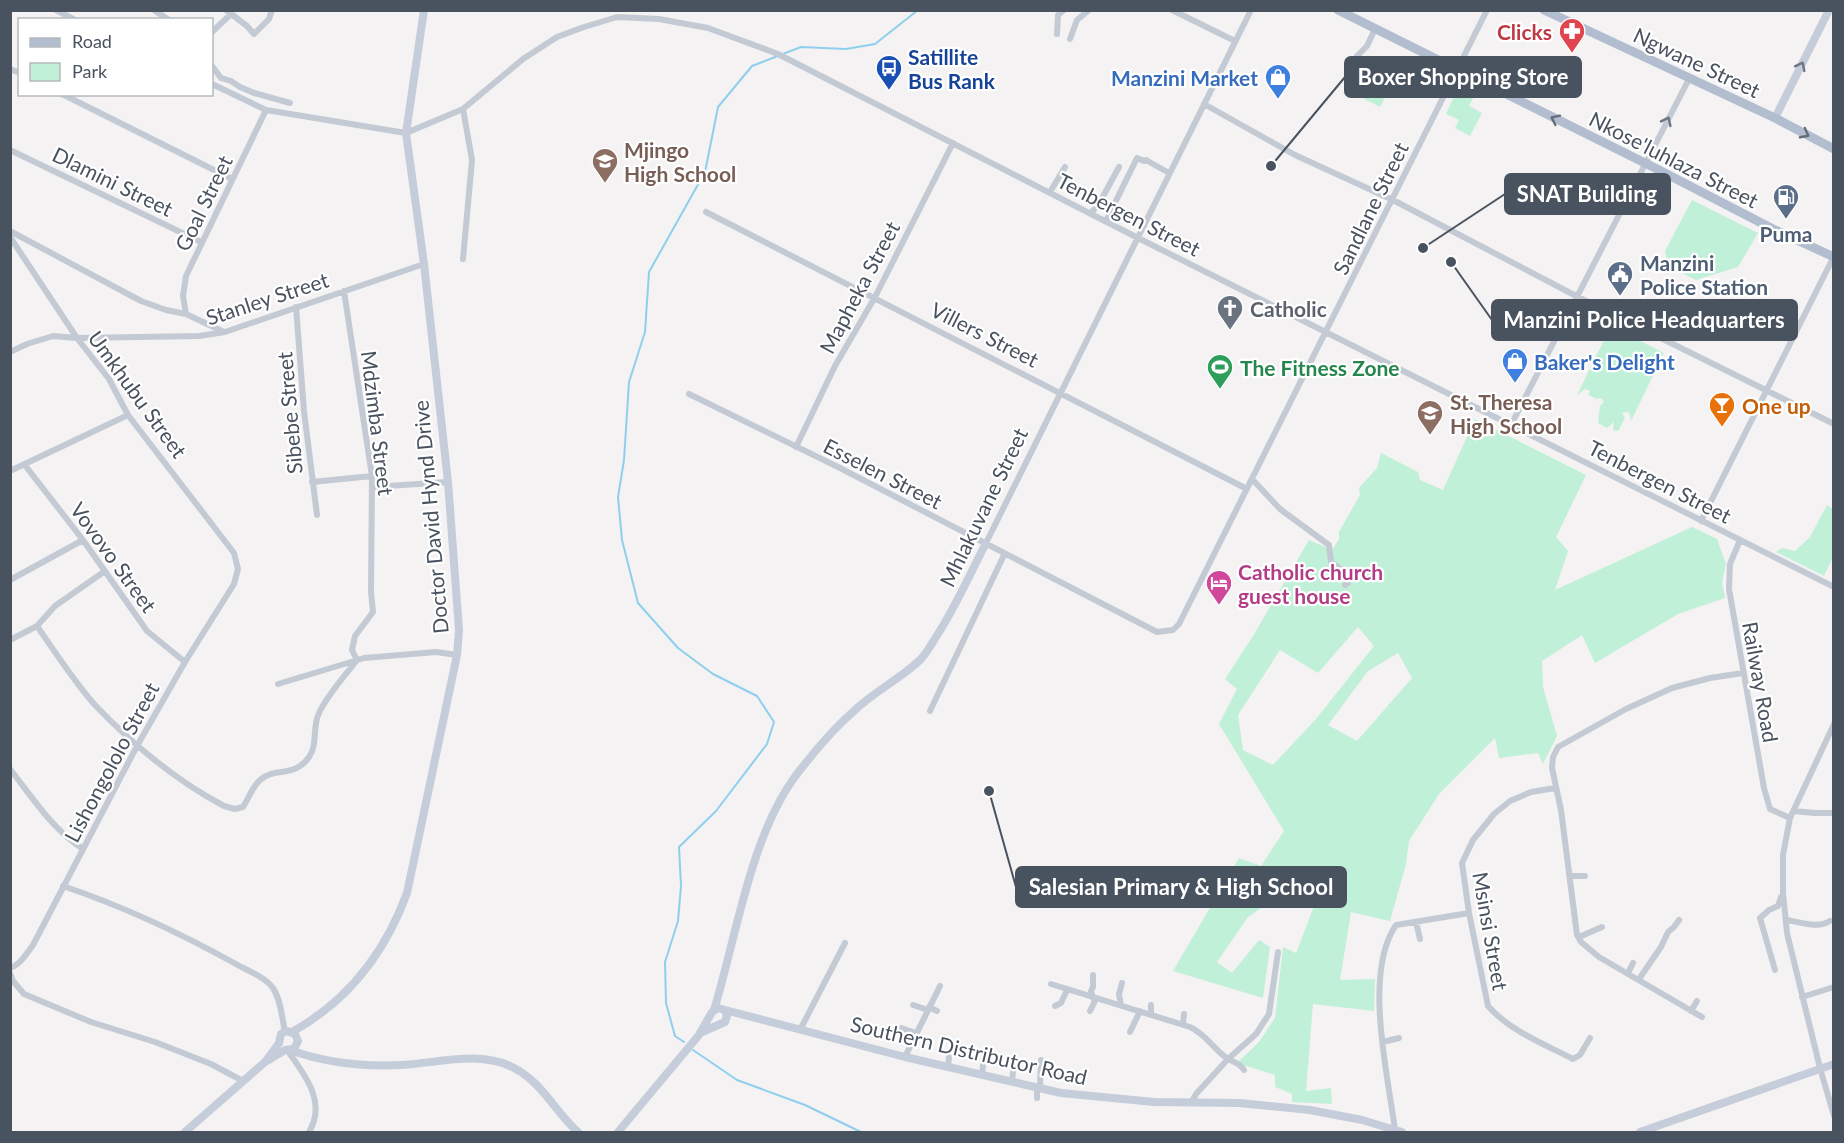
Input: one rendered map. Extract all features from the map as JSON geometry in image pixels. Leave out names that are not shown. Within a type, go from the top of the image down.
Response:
[{"type":"main road","name":"Nkose'luhlaza Street","points":[[1338,10],[1773,229],[1833,256]]},
{"type":"main road","name":"Ngwane Street","points":[[1544,10],[1774,118],[1833,149]]},
{"type":"street","points":[[56,10],[71,18]]},
{"type":"street","points":[[213,31],[228,13],[247,26],[254,34],[269,19],[272,10]]},
{"type":"street","name":"Doctor David Hynd Drive","points":[[288,1032],[312,1020],[357,981],[383,947],[397,922],[407,893],[458,655],[459,630],[448,482],[424,264],[406,133],[424,10]]},
{"type":"street","points":[[659,10],[659,19]]},
{"type":"street","points":[[1057,34],[1058,15],[1064,10]]},
{"type":"street","points":[[1070,39],[1077,20],[1089,10]]},
{"type":"street","points":[[1172,10],[1234,41]]},
{"type":"street","name":"Mhlakuvane Street","points":[[722,1022],[727,1014],[718,1011],[720,989],[748,882],[774,813],[793,780],[822,744],[855,709],[898,680],[922,658],[948,618],[1251,10]]},
{"type":"street","name":"Sandlane Street","points":[[1157,632],[1173,630],[1179,624],[1487,10]]},
{"type":"street","points":[[1774,118],[1829,10]]},
{"type":"street","name":"Tenbergen Street","points":[[406,133],[463,109],[523,58],[557,37],[617,17],[659,19],[708,28],[760,46],[1833,587]]},
{"type":"street","points":[[1357,56],[1367,46],[1375,30]]},
{"type":"street","points":[[213,67],[221,78],[240,87],[290,103]]},
{"type":"street","points":[[1511,425],[1689,79]]},
{"type":"street","points":[[213,84],[266,110],[406,133]]},
{"type":"street","points":[[66,96],[232,179]]},
{"type":"street","points":[[1204,104],[1295,155],[1393,200],[1578,297],[1833,424]]},
{"type":"street","points":[[463,109],[472,160],[464,259]]},
{"type":"street","name":"Goal Street","points":[[186,314],[183,296],[186,276],[266,110]]},
{"type":"street","name":"Mapheka Street","points":[[796,447],[835,366],[875,297],[953,142]]},
{"type":"street","name":"Dlamini Street","points":[[10,150],[201,242]]},
{"type":"street","points":[[1106,221],[1137,158],[1169,172]]},
{"type":"street","points":[[1050,192],[1065,167]]},
{"type":"street","points":[[1091,213],[1100,202],[1119,167]]},
{"type":"street","name":"Villers Street","points":[[706,212],[1247,489]]},
{"type":"street","points":[[10,231],[141,301],[186,314],[225,332]]},
{"type":"street","name":"Umkhubu Street","points":[[10,237],[13,246],[77,338],[109,378],[128,415],[234,553],[238,569]]},
{"type":"street","points":[[1701,521],[1833,256]]},
{"type":"street","name":"Stanley Street","points":[[10,352],[53,336],[77,338],[199,336],[225,332],[424,264]]},
{"type":"street","name":"Mdzimba Street","points":[[344,291],[373,487],[371,592],[373,612],[355,636],[352,650],[357,660]]},
{"type":"street","name":"Sibebe Street","points":[[296,307],[304,411],[317,515]]},
{"type":"street","name":"Esselen Street","points":[[689,394],[1157,632]]},
{"type":"street","points":[[10,471],[128,415]]},
{"type":"street","name":"Vovovo Street","points":[[24,464],[83,540],[147,631],[185,662]]},
{"type":"street","points":[[312,482],[372,476]]},
{"type":"street","points":[[1252,479],[1280,509],[1329,545],[1329,564],[1349,575],[1348,583],[1345,585]]},
{"type":"street","points":[[373,487],[448,482]]},
{"type":"street","points":[[10,580],[83,540]]},
{"type":"street","name":"Railway Road","points":[[1740,540],[1730,564],[1729,589],[1743,673],[1767,804],[1770,809],[1790,818]]},
{"type":"street","points":[[930,711],[1004,555]]},
{"type":"street","name":"Lishongololo Street","points":[[10,968],[14,968],[33,945],[137,746],[185,662],[234,584],[238,569]]},
{"type":"street","points":[[10,640],[37,626],[55,606],[105,571]]},
{"type":"street","points":[[37,626],[93,703],[137,746],[162,768],[211,799],[235,809],[243,807],[261,779],[297,769],[309,759],[319,713],[336,686],[357,660]]},
{"type":"street","points":[[278,684],[357,660],[436,652],[458,655]]},
{"type":"street","points":[[1702,1017],[1658,987],[1599,957],[1578,937],[1552,757],[1558,747],[1574,737],[1672,688],[1710,678],[1743,673]]},
{"type":"street","points":[[1833,724],[1790,818],[1783,855],[1786,920],[1802,997],[1833,1115]]},
{"type":"street","points":[[10,768],[46,816],[74,844],[83,849]]},
{"type":"street","name":"Msinsi Street","points":[[1556,788],[1531,792],[1510,801],[1494,814],[1473,840],[1462,863],[1469,913],[1488,1006],[1518,1031],[1573,1059],[1580,1056],[1590,1038]]},
{"type":"street","points":[[1794,811],[1833,813]]},
{"type":"street","points":[[1570,876],[1585,876]]},
{"type":"street","points":[[63,886],[97,897],[205,947],[261,978],[272,986],[278,996],[288,1032]]},
{"type":"street","points":[[1775,969],[1760,918],[1778,906],[1783,893]]},
{"type":"street","points":[[1398,1131],[1379,1018],[1380,990],[1387,943],[1396,925],[1469,913]]},
{"type":"street","points":[[1639,979],[1661,947],[1668,932],[1679,920]]},
{"type":"street","points":[[1786,920],[1823,925],[1830,921]]},
{"type":"street","points":[[1416,922],[1420,939]]},
{"type":"street","points":[[1578,937],[1602,927]]},
{"type":"street","points":[[800,1030],[845,943]]},
{"type":"street","points":[[1197,1104],[1196,1094],[1228,1059],[1256,1034],[1269,1014],[1278,952]]},
{"type":"street","points":[[1628,973],[1633,963]]},
{"type":"street","points":[[10,973],[13,981],[24,994],[91,1022],[155,1042],[211,1064],[243,1081]]},
{"type":"street","points":[[1090,1011],[1094,998],[1090,991],[1093,987],[1093,975]]},
{"type":"street","points":[[1122,983],[1119,994],[1122,1005]]},
{"type":"street","points":[[1051,984],[1182,1023],[1201,1032],[1228,1059],[1241,1064],[1244,1070]]},
{"type":"street","points":[[905,1057],[940,986]]},
{"type":"street","points":[[1802,997],[1833,987]]},
{"type":"street","points":[[1055,1006],[1061,1003],[1067,990]]},
{"type":"street","points":[[1691,1011],[1697,1001]]},
{"type":"street","points":[[913,1005],[937,1011]]},
{"type":"street","points":[[1151,1005],[1151,1014]]},
{"type":"street","points":[[718,1011],[714,1022],[722,1022]]},
{"type":"street","points":[[618,1132],[718,1011]]},
{"type":"street","name":"Southern Distributor Road","points":[[718,1011],[745,1014],[905,1057],[948,1062],[959,1073],[983,1070],[1066,1097],[1158,1106],[1197,1104],[1310,1110],[1362,1120],[1398,1131]]},
{"type":"street","points":[[1130,1032],[1140,1011]]},
{"type":"street","points":[[700,1034],[722,1022],[745,1014]]},
{"type":"street","points":[[1179,1032],[1184,1014]]},
{"type":"street","name":"Doctor David Hynd Drive","points":[[298,1042],[312,1020]]},
{"type":"street","points":[[1201,1032],[1205,1025]]},
{"type":"street","points":[[901,1029],[916,1033]]},
{"type":"street","points":[[288,1032],[297,1036],[298,1042],[313,1059]]},
{"type":"street","points":[[288,1032],[280,1036],[285,1048],[311,1086],[316,1099],[315,1122],[309,1132]]},
{"type":"street","points":[[1383,1042],[1399,1038]]},
{"type":"street","points":[[185,1132],[265,1062],[285,1048],[296,1047],[298,1042]]},
{"type":"street","points":[[1205,1049],[1210,1042]]},
{"type":"street","points":[[285,1048],[313,1059],[360,1065],[489,1060],[514,1067],[547,1094],[578,1132]]},
{"type":"street","points":[[1037,1098],[1041,1060]]},
{"type":"street","points":[[1640,1132],[1833,1064]]},
{"type":"green space","points":[[1364,77],[1389,90],[1380,107],[1355,94]]},
{"type":"green space","points":[[1460,83],[1477,91],[1469,106],[1482,113],[1470,136],[1455,128],[1459,120],[1446,114]]},
{"type":"green space","points":[[1692,200],[1758,233],[1738,267],[1696,280],[1668,266],[1665,251]]},
{"type":"green space","points":[[1611,326],[1664,353],[1631,421],[1629,412],[1622,413],[1625,418],[1618,431],[1613,430],[1614,422],[1607,428],[1598,423],[1600,406],[1604,402],[1601,398],[1597,399],[1588,395],[1590,391],[1585,389],[1577,395]]},
{"type":"green space","points":[[1475,419],[1586,475],[1556,537],[1568,551],[1555,590],[1692,527],[1717,539],[1726,564],[1722,582],[1725,598],[1678,614],[1595,663],[1582,635],[1542,661],[1543,687],[1557,736],[1543,764],[1538,753],[1499,758],[1495,738],[1439,794],[1409,841],[1406,864],[1390,921],[1351,912],[1340,980],[1375,979],[1374,1011],[1313,1004],[1306,1091],[1331,1088],[1332,1104],[1292,1102],[1292,1094],[1275,1087],[1275,1075],[1237,1063],[1259,1042],[1275,1018],[1283,947],[1296,953],[1316,901],[1286,891],[1248,917],[1217,962],[1232,973],[1259,940],[1270,947],[1263,998],[1173,971],[1239,858],[1261,866],[1284,831],[1219,724],[1237,689],[1225,679],[1309,540],[1332,550],[1339,539],[1339,532],[1360,495],[1359,488],[1377,468],[1381,453],[1418,472],[1420,480],[1443,490]],"holes":[[[1358,627],[1374,646],[1316,719],[1273,765],[1243,750],[1238,715],[1280,650],[1318,673]],[[1398,653],[1412,678],[1357,741],[1328,725],[1368,671]]]},
{"type":"green space","points":[[1827,505],[1833,509],[1833,557],[1824,576],[1776,552],[1782,548],[1795,551],[1810,537]]},
{"type":"waterway","points":[[684,1042],[675,1036],[666,1003],[665,962],[678,921],[681,886],[679,847],[716,811],[767,744],[774,722],[757,696],[713,674],[678,648],[638,603],[622,540],[618,497],[624,460],[629,382],[645,332],[649,272],[705,172],[718,107],[752,66],[801,47],[846,49],[875,44],[918,10]]},
{"type":"waterway","points":[[693,1050],[737,1080],[805,1105],[861,1132]]},
{"type":"place","name":"Clicks","points":[[1572,54]]},
{"type":"place","name":"Satillite Bus Rank","points":[[889,91]]},
{"type":"place","name":"Manzini Market","points":[[1278,100]]},
{"type":"place","name":"Boxer Shopping Store","points":[[1271,166]]},
{"type":"place","name":"Mjingo High School","points":[[605,184]]},
{"type":"place","name":"Puma","points":[[1786,220]]},
{"type":"place","name":"SNAT Building","points":[[1423,248]]},
{"type":"place","name":"Manzini Police Headquarters","points":[[1451,262]]},
{"type":"place","name":"Manzini Police Station","points":[[1620,297]]},
{"type":"place","name":"Catholic","points":[[1230,331]]},
{"type":"place","name":"Baker's Delight","points":[[1515,384]]},
{"type":"place","name":"The Fitness Zone","points":[[1220,390]]},
{"type":"place","name":"One up","points":[[1722,428]]},
{"type":"place","name":"St. Theresa High School","points":[[1430,436]]},
{"type":"place","name":"Catholic church guest house","points":[[1219,606]]},
{"type":"place","name":"Salesian Primary & High School","points":[[989,791]]}]
